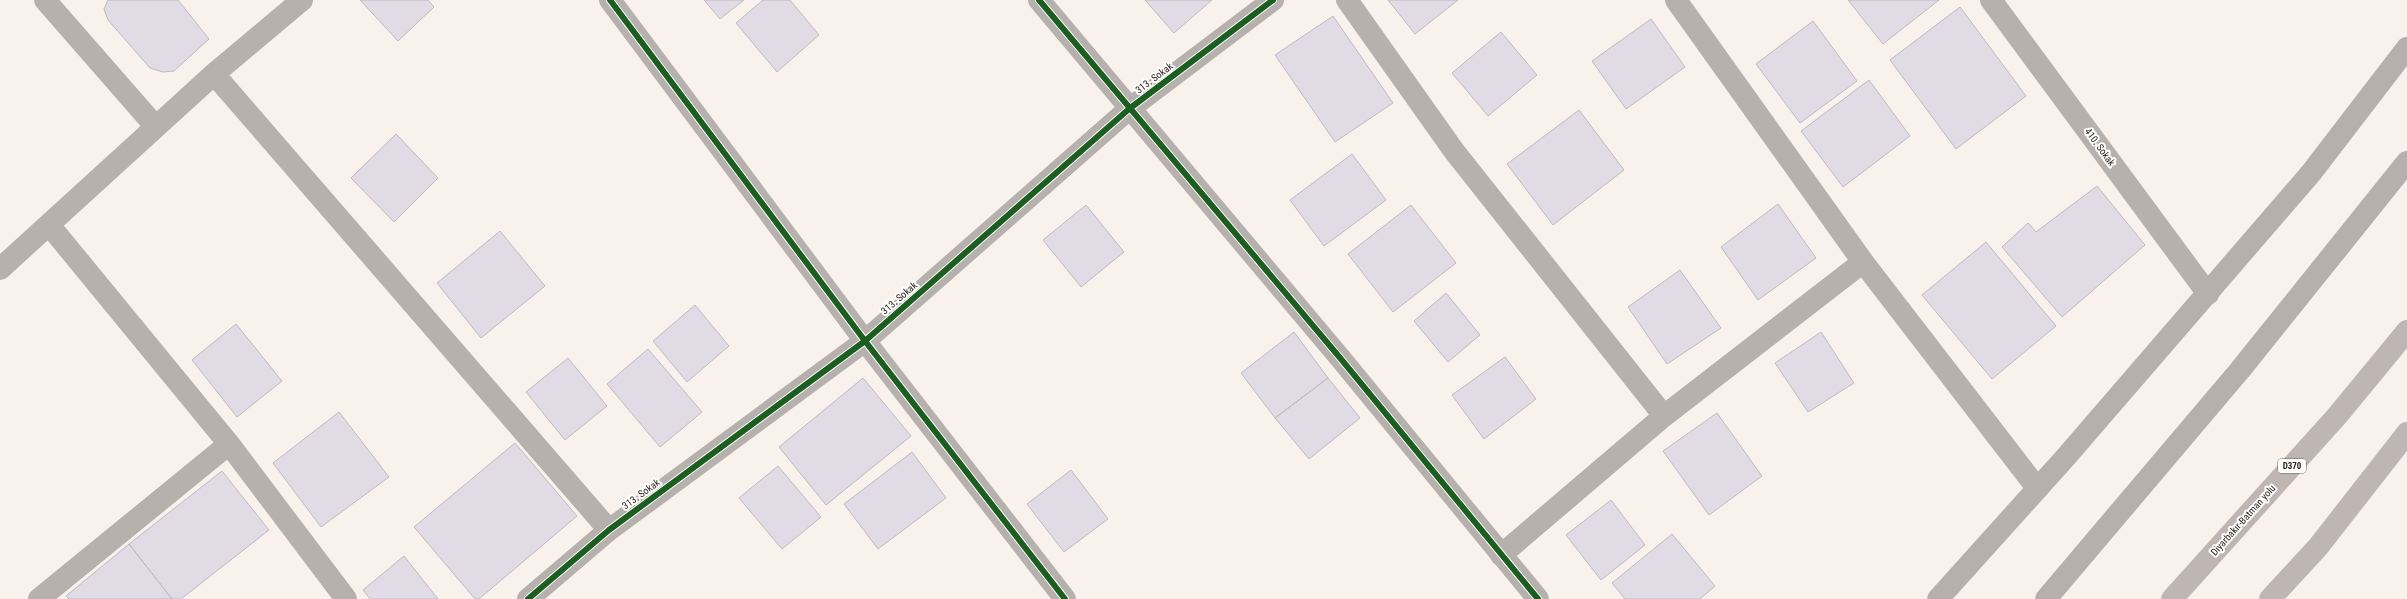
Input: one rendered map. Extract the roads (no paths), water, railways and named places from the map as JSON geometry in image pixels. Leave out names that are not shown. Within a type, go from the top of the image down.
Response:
[{"type":"highway","name":"Diyarbakır-Batman yolu","points":[[2172,599],[2337,416],[2407,331]]},
{"type":"highway","points":[[2270,599],[2318,547],[2407,433]]},
{"type":"street","points":[[45,0],[156,127]]},
{"type":"street","points":[[0,269],[50,226],[214,74],[302,0]]},
{"type":"street","points":[[610,0],[865,341],[1065,599]]},
{"type":"street","points":[[1039,0],[1129,110],[1342,359],[1538,599]]},
{"type":"street","name":"313. Sokak","points":[[528,599],[609,530],[865,341],[1129,110],[1273,0]]},
{"type":"street","points":[[1347,0],[1454,152],[1664,416]]},
{"type":"street","points":[[1676,0],[1863,262],[2038,488]]},
{"type":"street","name":"410. Sokak","points":[[1991,0],[2208,294]]},
{"type":"street","points":[[1938,599],[2038,488],[2208,294],[2311,173],[2407,48]]},
{"type":"street","points":[[214,74],[609,530]]},
{"type":"street","points":[[2046,599],[2240,370],[2407,162]]},
{"type":"street","points":[[50,226],[229,444],[346,599]]},
{"type":"street","points":[[1501,555],[1664,416],[1863,262]]},
{"type":"street","points":[[39,599],[229,444]]}]
